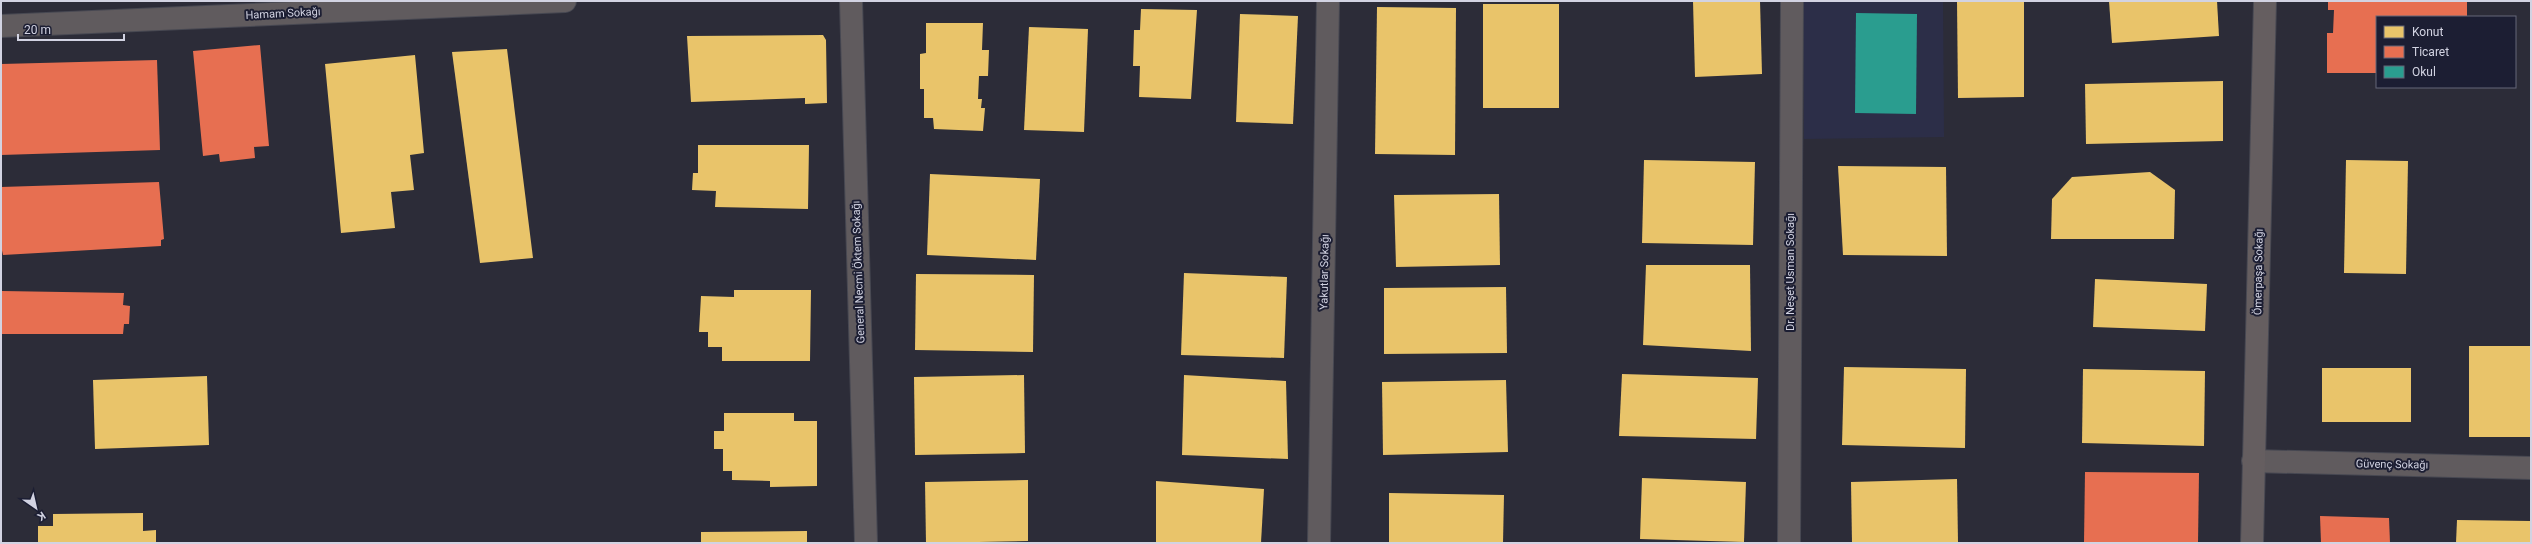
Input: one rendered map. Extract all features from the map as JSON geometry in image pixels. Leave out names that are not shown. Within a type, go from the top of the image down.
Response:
[{"type":"street","name":"Hamam Sokağı","points":[[1,26],[565,1]]},
{"type":"street","name":"General Necmi Öktem Sokağı","points":[[851,1],[866,543]]},
{"type":"street","name":"Yakutlar Sokağı","points":[[1319,543],[1328,1]]},
{"type":"street","name":"Dr. Neşet Usman Sokağı","points":[[1789,543],[1792,1]]},
{"type":"street","name":"Ömerpaşa Sokağı","points":[[2252,543],[2265,1]]},
{"type":"street","name":"Güvenç Sokağı","points":[[2253,461],[2531,468]]},
{"type":"shaded area","points":[[1803,1],[1943,1],[1944,137],[1804,139]]},
{"type":"building: Konut","points":[[1693,1],[1760,1],[1762,74],[1695,77]]},
{"type":"building: Konut","points":[[1957,1],[2024,1],[2024,97],[1958,98]]},
{"type":"building: Konut","points":[[2109,1],[2217,1],[2219,36],[2112,43]]},
{"type":"building: Konut","points":[[1483,4],[1559,4],[1559,108],[1483,108]]},
{"type":"building: Konut","points":[[1377,7],[1456,8],[1455,155],[1375,154]]},
{"type":"building: Konut","points":[[1141,9],[1197,10],[1191,99],[1139,97],[1140,66],[1133,66],[1134,30],[1140,30]]},
{"type":"building: Konut","points":[[1240,14],[1298,16],[1293,124],[1236,122]]},
{"type":"building: Konut","points":[[926,23],[983,23],[982,50],[989,50],[988,76],[979,76],[978,99],[982,99],[981,108],[985,108],[983,131],[934,129],[933,118],[924,118],[924,89],[920,89],[920,54],[926,53]]},
{"type":"building: Konut","points":[[1029,27],[1088,29],[1084,132],[1024,130]]},
{"type":"building: Konut","points":[[823,35],[826,40],[827,103],[805,104],[805,98],[691,102],[687,36]]},
{"type":"building: Konut","points":[[507,49],[533,258],[480,263],[452,52]]},
{"type":"building: Konut","points":[[415,55],[424,153],[410,155],[414,190],[391,192],[395,228],[341,233],[325,64]]},
{"type":"building: Konut","points":[[2223,81],[2223,141],[2086,144],[2085,84]]},
{"type":"building: Konut","points":[[698,145],[809,145],[808,209],[715,207],[716,191],[692,190],[693,173],[698,173]]},
{"type":"building: Konut","points":[[1644,160],[1755,162],[1753,245],[1642,243]]},
{"type":"building: Konut","points":[[2346,160],[2408,161],[2406,274],[2344,273]]},
{"type":"building: Konut","points":[[1838,166],[1946,167],[1947,256],[1843,255]]},
{"type":"building: Konut","points":[[2150,172],[2175,190],[2174,239],[2051,239],[2052,199],[2072,177]]},
{"type":"building: Konut","points":[[930,174],[1040,179],[1036,260],[927,255]]},
{"type":"building: Konut","points":[[1499,194],[1500,265],[1396,267],[1394,195]]},
{"type":"building: Konut","points":[[1646,265],[1750,265],[1751,351],[1643,345]]},
{"type":"building: Konut","points":[[1184,273],[1287,277],[1284,358],[1181,355]]},
{"type":"building: Konut","points":[[916,274],[1034,275],[1033,352],[915,350]]},
{"type":"building: Konut","points":[[2095,279],[2207,284],[2205,331],[2093,327]]},
{"type":"building: Konut","points":[[1506,287],[1507,353],[1384,354],[1384,288]]},
{"type":"building: Konut","points":[[734,290],[811,290],[810,361],[722,361],[722,347],[708,347],[708,332],[699,332],[701,296],[734,297]]},
{"type":"building: Konut","points":[[2469,346],[2531,346],[2531,437],[2469,437]]},
{"type":"building: Konut","points":[[1844,367],[1966,369],[1965,448],[1842,445]]},
{"type":"building: Konut","points":[[2322,368],[2411,368],[2411,422],[2322,422]]},
{"type":"building: Konut","points":[[2083,369],[2205,371],[2204,446],[2082,443]]},
{"type":"building: Konut","points":[[1622,374],[1758,378],[1756,439],[1619,436]]},
{"type":"building: Konut","points":[[1024,375],[1025,453],[915,455],[914,377]]},
{"type":"building: Konut","points":[[1184,375],[1286,381],[1288,459],[1182,455]]},
{"type":"building: Konut","points":[[207,376],[209,445],[95,449],[93,380]]},
{"type":"building: Konut","points":[[1506,380],[1508,452],[1383,455],[1382,382]]},
{"type":"building: Konut","points":[[724,413],[794,413],[794,421],[817,421],[817,486],[770,487],[770,481],[732,480],[732,471],[723,471],[723,449],[714,449],[714,431],[724,431]]},
{"type":"building: Konut","points":[[1642,478],[1746,482],[1744,542],[1640,539]]},
{"type":"building: Konut","points":[[1957,479],[1958,543],[1852,543],[1851,482]]},
{"type":"building: Konut","points":[[1028,480],[1028,541],[926,543],[925,482]]},
{"type":"building: Konut","points":[[1156,481],[1264,489],[1261,543],[1156,543]]},
{"type":"building: Konut","points":[[1389,493],[1504,495],[1503,543],[1389,543]]},
{"type":"building: Konut","points":[[143,513],[143,531],[156,530],[156,543],[38,543],[38,526],[53,526],[53,514]]},
{"type":"building: Konut","points":[[2457,520],[2531,521],[2531,543],[2456,543]]},
{"type":"building: Konut","points":[[807,531],[807,543],[701,543],[701,532]]},
{"type":"building: Ticaret","points":[[2328,1],[2467,2],[2467,16],[2376,16],[2376,73],[2327,73],[2327,33],[2333,33],[2334,10],[2328,10]]},
{"type":"building: Ticaret","points":[[260,45],[269,146],[254,147],[255,158],[220,162],[219,154],[203,156],[193,51]]},
{"type":"building: Ticaret","points":[[157,60],[160,150],[1,155],[1,64]]},
{"type":"building: Ticaret","points":[[159,182],[164,239],[161,240],[161,246],[3,255],[1,246],[1,187]]},
{"type":"building: Ticaret","points":[[2,291],[124,293],[123,305],[130,306],[129,324],[124,324],[123,334],[1,334]]},
{"type":"building: Ticaret","points":[[2085,472],[2199,473],[2198,543],[2084,543]]},
{"type":"building: Ticaret","points":[[2320,516],[2389,518],[2390,543],[2321,543]]},
{"type":"building: Okul","points":[[1856,13],[1917,14],[1916,114],[1855,113]]}]
